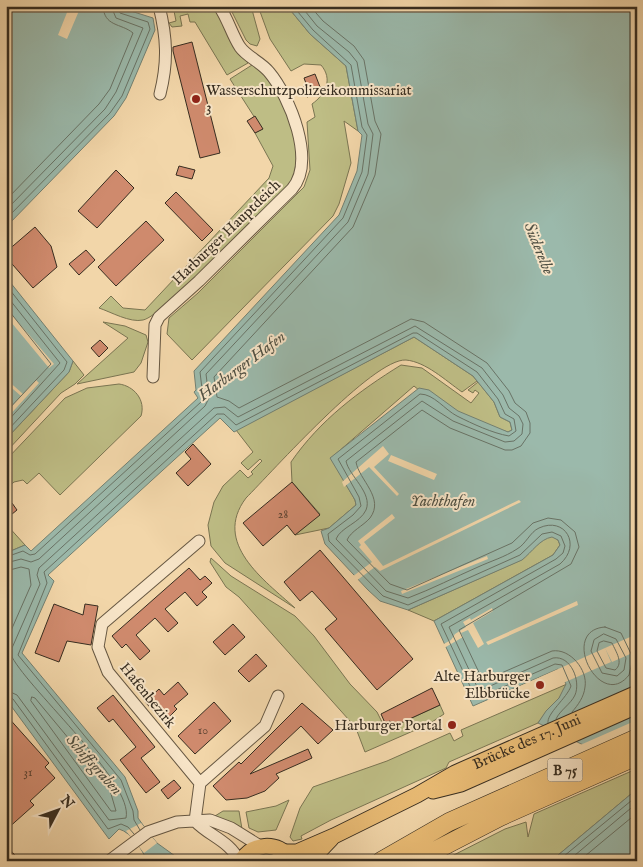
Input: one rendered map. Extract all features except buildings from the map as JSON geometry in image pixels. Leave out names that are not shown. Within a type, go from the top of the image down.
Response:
[{"type":"highway","name":"B 75","points":[[415,861],[496,809],[637,738]]},
{"type":"highway","name":"B 75","points":[[381,861],[449,822],[496,809],[637,756]]},
{"type":"main road","name":"Brücke des 17. Juni","points":[[458,778],[637,693]]},
{"type":"main road","name":"Brücke des 17. Juni","points":[[288,856],[334,836],[417,795],[637,706]]},
{"type":"main road","name":"Brücke des 17. Juni","points":[[310,861],[334,836]]},
{"type":"main road","points":[[240,861],[248,852],[260,846],[271,846],[288,856]]},
{"type":"street","points":[[159,6],[165,34],[166,68],[160,94]]},
{"type":"street","name":"Harburger Hauptdeich","points":[[153,377],[155,325],[159,317],[199,281],[292,189],[297,183],[302,169],[295,120],[283,96],[265,67],[241,48],[219,6]]},
{"type":"street","name":"Hafenbezirk","points":[[199,541],[102,624],[98,647],[108,672],[200,783]]},
{"type":"street","points":[[195,821],[200,783],[265,726],[278,696]]},
{"type":"street","points":[[110,861],[148,832],[177,822],[210,820],[260,846]]},
{"type":"street","points":[[195,821],[206,832],[225,843],[240,861]]},
{"type":"shaded area","points":[[173,6],[213,6],[240,55],[248,63],[227,75],[195,22],[190,22],[188,14],[180,16],[182,26],[172,27],[169,23],[176,21]]},
{"type":"shaded area","points":[[229,6],[251,6],[260,39],[257,46],[250,44],[246,40]]},
{"type":"shaded area","points":[[258,6],[287,6],[310,34],[346,66],[358,131],[344,121],[351,163],[339,204],[333,216],[192,360],[167,334],[169,318],[198,293],[304,187],[310,170],[307,122],[315,117],[312,104],[321,96],[327,81],[325,70],[321,65],[304,64],[291,71],[270,39]]},
{"type":"shaded area","points":[[252,65],[271,83],[290,123],[294,137],[297,164],[292,182],[217,258],[154,314],[138,321],[121,317],[99,308],[111,296],[123,308],[145,310],[269,178],[273,166],[255,133],[262,129],[230,79]]},
{"type":"shaded area","points":[[103,322],[125,326],[146,335],[148,342],[141,363],[134,372],[77,384],[128,338]]},
{"type":"shaded area","points":[[414,337],[473,376],[477,381],[462,392],[421,364],[406,360],[391,364],[347,396],[323,419],[246,498],[237,514],[235,530],[238,545],[246,559],[269,585],[295,608],[225,563],[211,546],[208,525],[214,502],[223,486],[240,470],[248,478],[262,461],[260,459],[248,470],[241,463],[253,452],[236,430]]},
{"type":"shaded area","points":[[73,361],[84,375],[75,384],[61,393],[6,452],[6,439],[69,372]]},
{"type":"shaded area","points":[[401,365],[422,368],[471,403],[479,393],[475,390],[473,393],[468,390],[478,382],[494,402],[500,417],[510,422],[512,430],[508,432],[448,414],[414,386],[331,458],[356,505],[329,528],[295,535],[320,514],[292,482],[291,462],[327,420],[355,396]]},
{"type":"shaded area","points":[[124,385],[138,395],[142,405],[141,416],[60,495],[39,473],[27,484],[23,480],[14,482],[6,489],[6,460],[65,398],[87,388]]},
{"type":"shaded area","points":[[6,524],[25,545],[6,553]]},
{"type":"shaded area","points":[[552,536],[558,540],[560,545],[553,555],[434,621],[408,610],[521,560],[539,543]]},
{"type":"shaded area","points":[[211,558],[231,576],[295,616],[314,636],[350,684],[377,712],[384,726],[392,727],[440,705],[444,714],[429,724],[365,752],[357,731],[349,720],[239,597],[226,587],[210,562]]},
{"type":"shaded area","points":[[567,684],[558,700],[538,723],[449,762],[446,768],[331,820],[301,836],[302,839],[293,841],[290,837],[300,808],[313,787],[387,761],[450,733],[454,741],[463,736],[461,730]]},
{"type":"shaded area","points":[[634,770],[637,771],[637,789],[551,861],[442,861],[505,829],[526,822],[528,837],[534,814]]},
{"type":"shaded area","points":[[289,800],[276,830],[258,832],[249,828],[246,812],[276,806]]},
{"type":"shaded area","points":[[223,811],[239,811],[242,829],[215,816]]},
{"type":"water","points":[[6,6],[115,6],[153,18],[155,30],[126,98],[114,116],[6,227]]},
{"type":"water","points":[[287,6],[637,6],[637,771],[538,723],[546,711],[559,698],[566,684],[558,669],[473,706],[434,621],[553,555],[560,545],[558,540],[552,537],[548,538],[522,560],[408,610],[380,601],[325,544],[321,531],[329,528],[356,505],[355,500],[330,458],[419,388],[429,390],[458,411],[508,432],[512,430],[510,422],[500,417],[494,402],[473,376],[414,337],[234,432],[220,418],[48,575],[54,581],[22,653],[125,777],[138,811],[138,818],[148,832],[157,843],[182,861],[147,861],[136,842],[124,831],[119,829],[109,839],[6,699],[6,553],[25,545],[31,551],[198,398],[194,392],[196,390],[194,371],[339,215],[357,171],[362,135],[358,131],[346,66],[310,34]]},
{"type":"water","points":[[6,277],[73,361],[69,372],[6,439]]},
{"type":"water","points":[[637,789],[637,861],[551,861]]},
{"type":"pier","points":[[76,6],[81,6],[67,39],[58,35],[68,10],[73,12]]},
{"type":"pier","points":[[6,308],[54,364],[49,368],[6,316]]},
{"type":"pier","points":[[6,379],[23,394],[36,380],[39,383],[6,419],[6,413],[21,396],[6,383]]},
{"type":"pier","points":[[383,446],[389,454],[374,467],[399,494],[397,496],[369,467],[344,487],[342,482]]},
{"type":"pier","points":[[391,455],[437,474],[434,480],[388,461]]},
{"type":"pier","points":[[519,500],[521,502],[380,571],[375,567],[356,581],[352,577],[372,562],[359,547],[361,545],[358,541],[392,514],[395,518],[364,542],[383,566]]},
{"type":"pier","points":[[487,556],[488,559],[402,594],[401,591]]},
{"type":"pier","points":[[577,601],[578,605],[488,645],[486,642]]},
{"type":"pier","points":[[492,608],[493,611],[473,623],[484,644],[478,648],[468,630],[461,633],[463,637],[444,648],[442,645],[466,627],[463,622],[470,618],[471,620]]},
{"type":"pier","points":[[637,634],[637,651],[612,662],[605,648]]},
{"type":"pier","points":[[605,648],[611,662],[563,683],[557,672],[474,709],[471,708]]},
{"type":"pier","points":[[637,720],[637,770],[633,772],[578,746]]},
{"type":"pier","points":[[141,823],[157,843],[144,853],[126,831]]},
{"type":"place","name":"Wasserschutzpolizeikommissariat 3","points":[[196,99]]},
{"type":"place","name":"Alte Harburger Elbbrücke","points":[[540,685]]},
{"type":"place","name":"Harburger Portal","points":[[452,725]]},
{"type":"water label","name":"Süderelbe","points":[[540,248]]},
{"type":"water label","name":"Harburger Hafen","points":[[241,365]]},
{"type":"water label","name":"Yachthafen","points":[[443,500]]},
{"type":"water label","name":"Schiffsgraben","points":[[95,764]]}]
